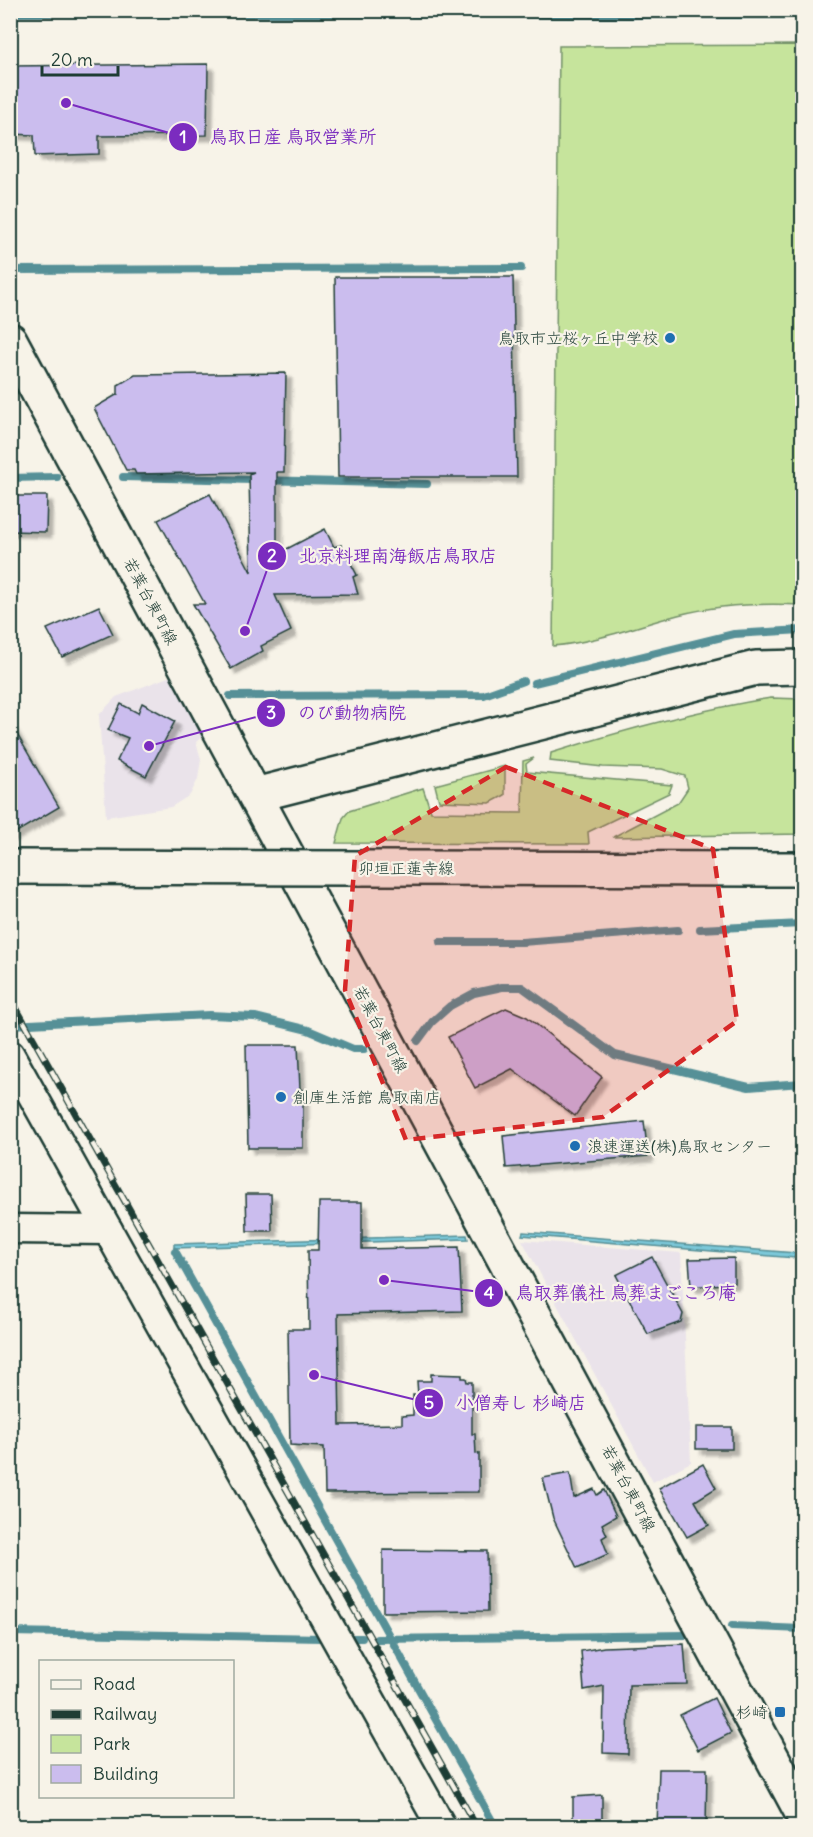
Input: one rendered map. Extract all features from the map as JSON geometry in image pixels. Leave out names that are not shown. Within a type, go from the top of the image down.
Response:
[{"type":"main road","name":"若葉台東町線","points":[[10,340],[802,1813]]},
{"type":"main road","points":[[255,795],[756,668],[802,667]]},
{"type":"main road","name":"卯垣正蓮寺線","points":[[10,867],[802,869]]},
{"type":"street","points":[[10,1056],[441,1827]]},
{"type":"street","points":[[10,1229],[108,1230]]},
{"type":"highlighted area","points":[[506,767],[713,849],[737,1021],[603,1117],[406,1140],[345,990],[355,856]]},
{"type":"shaded area","points":[[171,676],[204,735],[196,742],[201,759],[198,779],[190,795],[171,807],[106,817],[99,715],[116,697]]},
{"type":"shaded area","points":[[522,1240],[681,1253],[691,1462],[653,1482]]},
{"type":"green space","name":"鳥取市立桜ヶ丘中学校","points":[[802,45],[802,605],[771,604],[708,609],[601,637],[553,646],[559,46]]},
{"type":"green space","points":[[771,698],[802,699],[802,834],[613,837],[678,803],[688,788],[685,776],[662,769],[603,767],[550,761],[551,753],[606,736],[660,721]]},
{"type":"green space","points":[[534,758],[526,764],[527,772],[672,785],[669,793],[588,832],[589,844],[336,843],[343,818],[349,811],[423,788],[431,812],[522,813],[523,761]]},
{"type":"green space","points":[[505,766],[505,795],[490,803],[439,801],[435,785]]},
{"type":"water","points":[[523,1232],[796,1253],[795,1258],[522,1235]]},
{"type":"water","points":[[467,1235],[468,1239],[174,1248],[174,1244]]},
{"type":"building","points":[[208,64],[207,135],[99,136],[99,154],[35,156],[34,135],[10,134],[10,66]]},
{"type":"building","points":[[335,277],[513,277],[517,477],[338,477]]},
{"type":"building","points":[[286,373],[284,472],[277,472],[277,554],[325,529],[334,547],[341,545],[357,575],[353,577],[358,594],[275,595],[291,631],[261,646],[263,651],[231,669],[193,604],[205,604],[158,520],[210,494],[251,572],[249,474],[254,472],[136,474],[134,470],[126,470],[94,408],[118,394],[118,385],[135,375]]},
{"type":"building","points":[[10,496],[47,496],[46,532],[10,531]]},
{"type":"building","points":[[99,606],[113,634],[62,657],[47,629]]},
{"type":"building","points":[[142,703],[175,721],[146,776],[117,761],[128,738],[108,730],[121,704],[138,713]]},
{"type":"building","points":[[10,722],[59,807],[10,836]]},
{"type":"building","points":[[506,1008],[527,1017],[602,1077],[575,1116],[512,1069],[475,1088],[448,1037]]},
{"type":"building","name":"創庫生活館 鳥取南店","points":[[246,1045],[298,1045],[300,1089],[303,1090],[303,1148],[248,1148]]},
{"type":"building","name":"浪速運送(株)鳥取センター","points":[[644,1121],[648,1156],[506,1168],[503,1136]]},
{"type":"building","points":[[246,1194],[271,1194],[272,1231],[247,1231]]},
{"type":"building","points":[[319,1202],[362,1202],[362,1249],[459,1247],[462,1311],[338,1314],[340,1425],[402,1424],[402,1416],[413,1415],[413,1395],[418,1395],[417,1381],[431,1381],[431,1374],[462,1375],[467,1382],[472,1382],[472,1434],[475,1434],[476,1454],[479,1453],[479,1492],[325,1493],[324,1447],[290,1445],[288,1329],[309,1329],[308,1250],[318,1250]]},
{"type":"building","points":[[652,1257],[683,1314],[681,1322],[648,1334],[616,1275]]},
{"type":"building","points":[[734,1258],[734,1283],[691,1287],[689,1259]]},
{"type":"building","points":[[696,1427],[732,1427],[732,1449],[696,1449]]},
{"type":"building","points":[[703,1464],[716,1488],[695,1501],[709,1525],[687,1537],[659,1488]]},
{"type":"building","points":[[570,1473],[574,1498],[594,1489],[597,1495],[604,1490],[616,1516],[602,1524],[607,1535],[602,1538],[608,1554],[577,1568],[553,1518],[543,1478]]},
{"type":"building","points":[[383,1550],[487,1551],[488,1611],[383,1612]]},
{"type":"building","points":[[684,1644],[687,1684],[629,1685],[628,1754],[603,1753],[604,1686],[584,1690],[581,1651],[604,1647]]},
{"type":"building","points":[[714,1698],[731,1733],[698,1750],[680,1715]]},
{"type":"building","points":[[659,1769],[707,1769],[706,1827],[657,1827]]},
{"type":"building","points":[[602,1795],[602,1821],[573,1822],[573,1797]]},
{"type":"waterway","points":[[10,13],[802,15]]},
{"type":"waterway","points":[[10,270],[521,268]]},
{"type":"waterway","points":[[10,478],[57,477]]},
{"type":"waterway","points":[[123,477],[427,484]]},
{"type":"waterway","points":[[534,683],[734,634],[802,630]]},
{"type":"waterway","points":[[230,696],[484,695],[523,681]]},
{"type":"waterway","points":[[700,929],[802,924]]},
{"type":"waterway","points":[[440,942],[522,942],[678,930]]},
{"type":"waterway","points":[[418,1041],[432,1022],[450,1006],[474,993],[502,987],[522,987],[615,1055],[749,1087],[802,1083]]},
{"type":"waterway","points":[[10,1025],[209,1015],[255,1017],[308,1030],[353,1049],[364,1049]]},
{"type":"waterway","points":[[175,1251],[495,1826]]},
{"type":"waterway","points":[[732,1626],[802,1629]]},
{"type":"waterway","points":[[10,1632],[322,1638]]},
{"type":"waterway","points":[[377,1639],[686,1635]]},
{"type":"waterway","points":[[347,1638],[362,1638]]},
{"type":"railway","points":[[10,997],[476,1826]]},
{"type":"place","name":"鳥取日産 鳥取営業所","points":[[66,103]]},
{"type":"place","name":"鳥取市立桜ヶ丘中学校","points":[[670,338]]},
{"type":"place","name":"北京料理南海飯店鳥取店","points":[[245,631]]},
{"type":"place","name":"のび動物病院","points":[[149,746]]},
{"type":"place","name":"創庫生活館 鳥取南店","points":[[281,1097]]},
{"type":"place","name":"浪速運送(株)鳥取センター","points":[[575,1146]]},
{"type":"place","name":"鳥取葬儀社 鳥葬まごころ庵","points":[[384,1280]]},
{"type":"place","name":"小僧寿し 杉崎店","points":[[314,1375]]},
{"type":"place","name":"杉崎","points":[[780,1712]]}]
